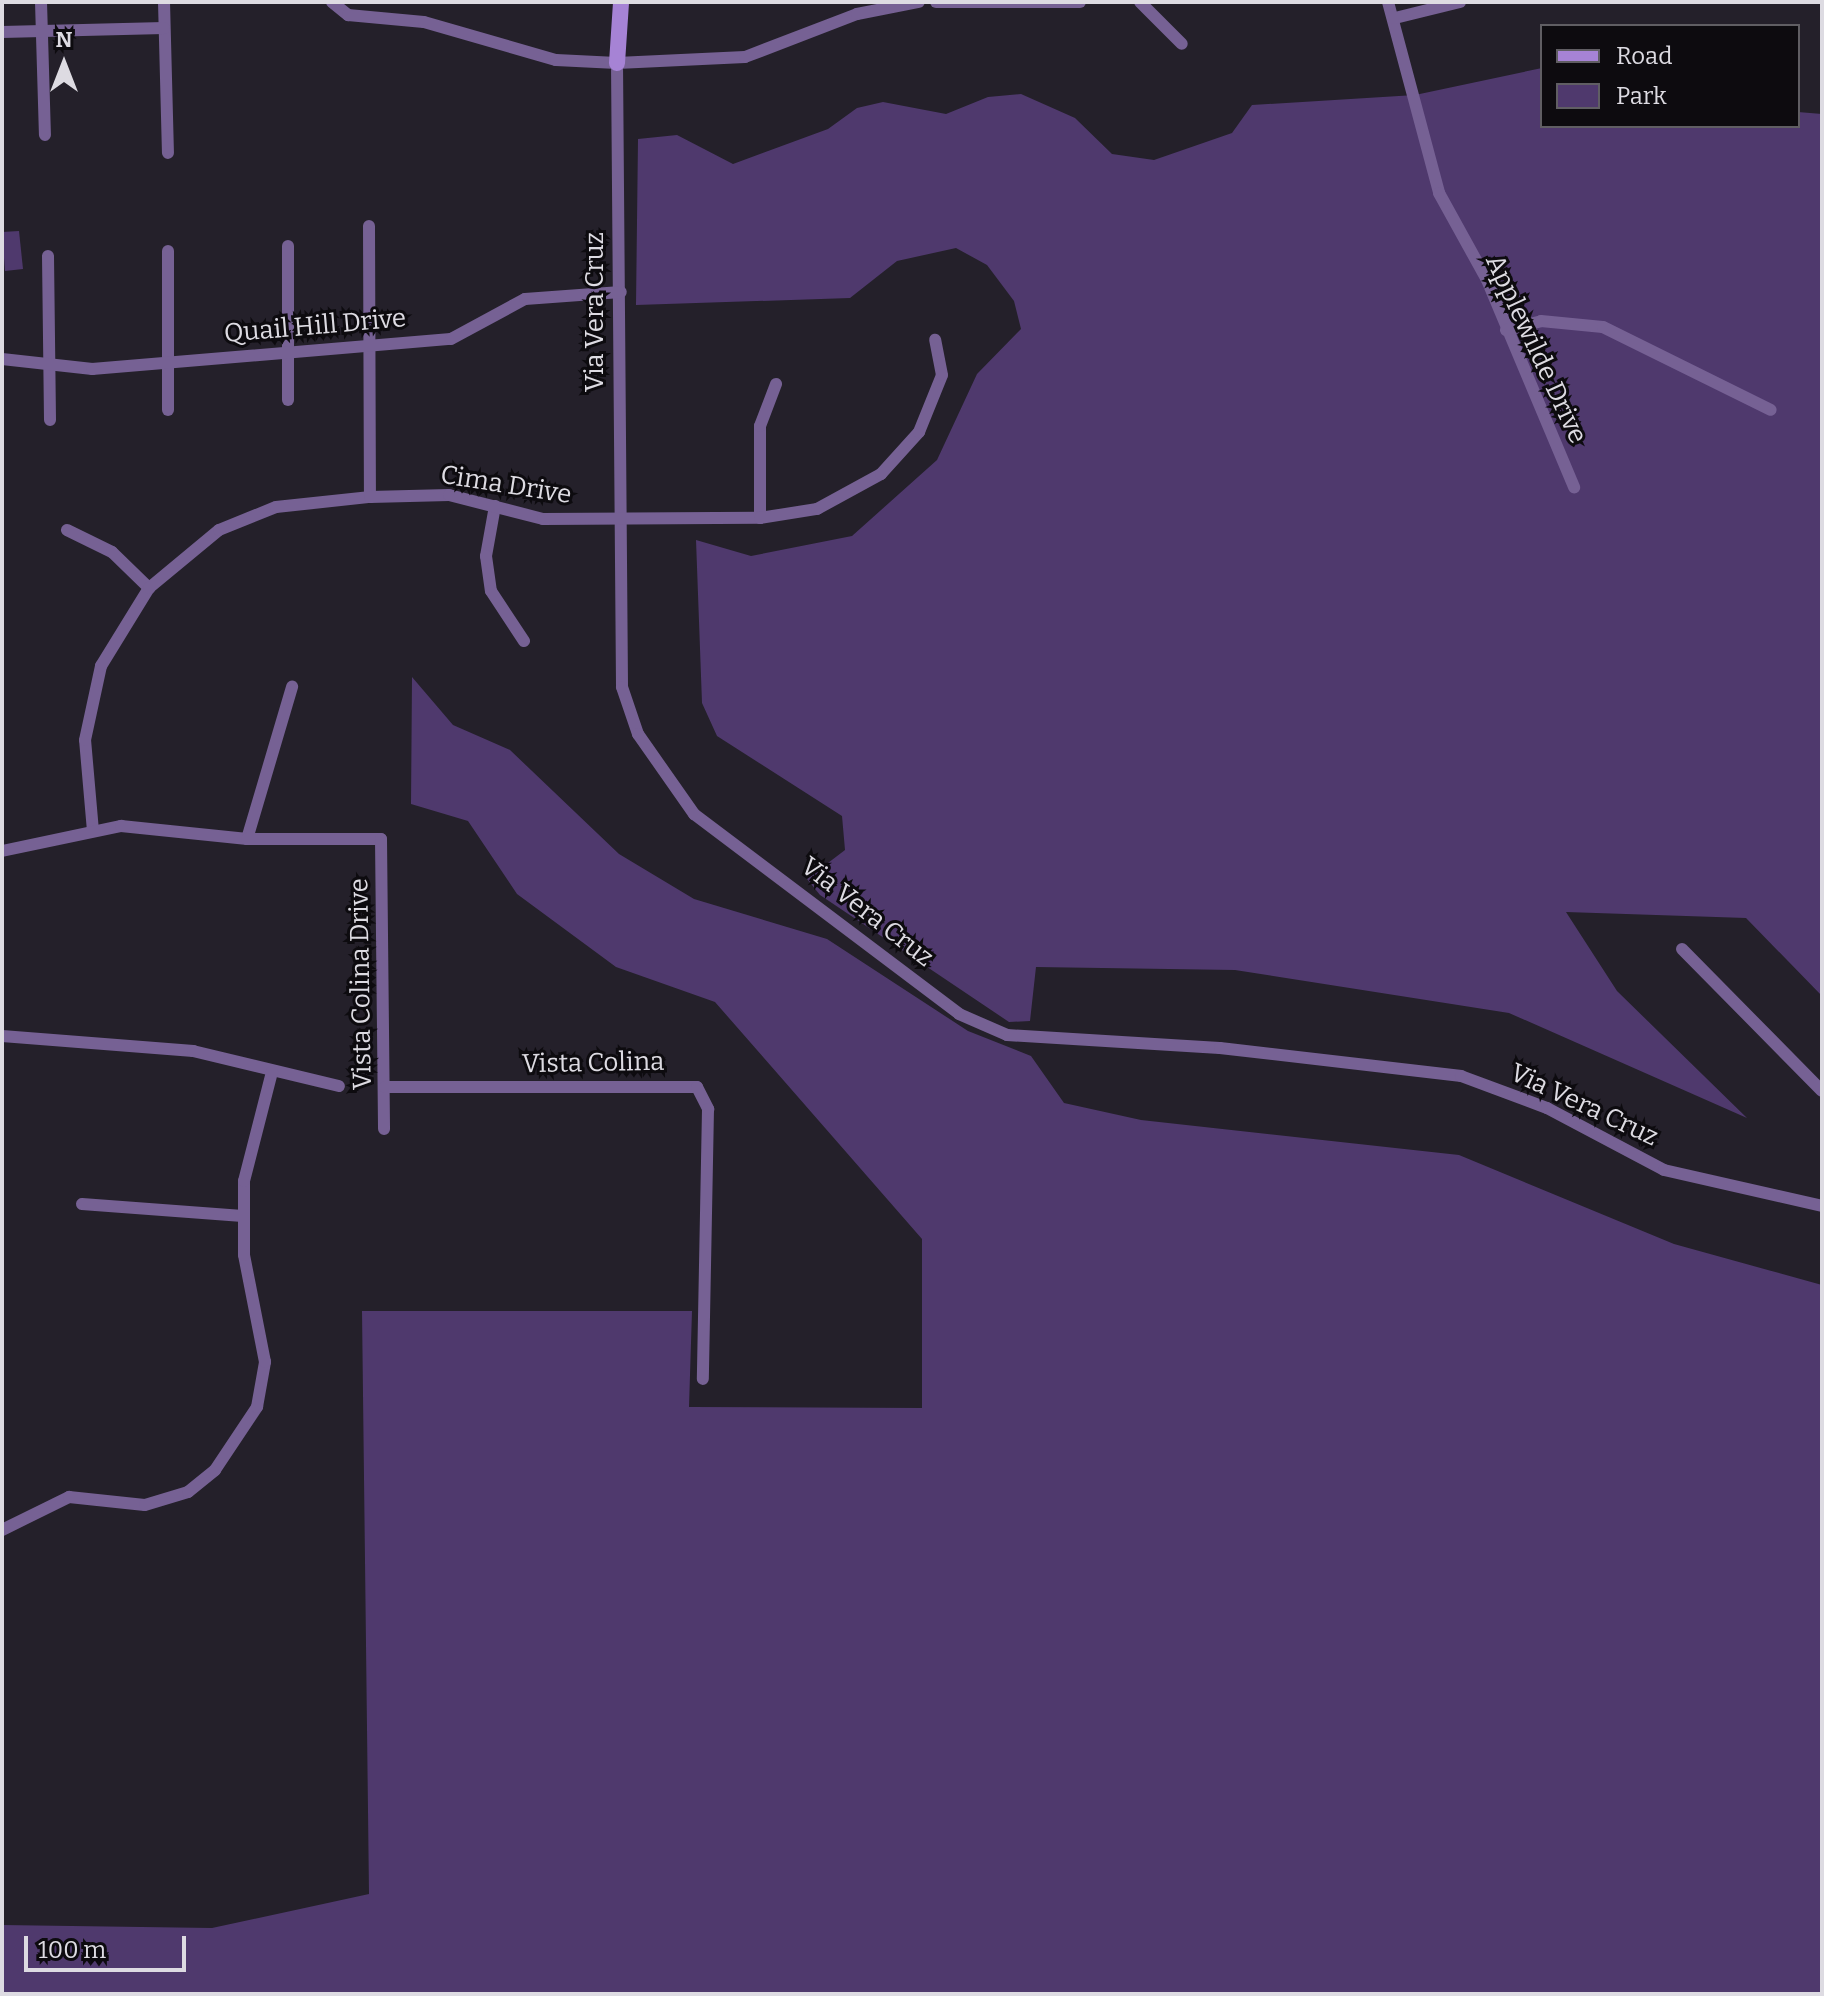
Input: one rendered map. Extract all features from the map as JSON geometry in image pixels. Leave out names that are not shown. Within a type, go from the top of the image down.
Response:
[{"type":"street","points":[[41,2],[45,135]]},
{"type":"street","points":[[164,2],[168,153]]},
{"type":"street","points":[[332,2],[348,15],[424,22],[556,60],[617,63],[745,57],[857,14],[919,2]]},
{"type":"street","name":"Via Vera Cruz","points":[[621,2],[617,63],[621,292],[618,519],[622,687],[665,779],[694,814],[752,862],[779,873],[795,892],[959,1014],[1007,1035],[1220,1048],[1461,1076],[1547,1108],[1664,1170],[1822,1206]]},
{"type":"street","points":[[936,2],[1080,2]]},
{"type":"street","points":[[1140,2],[1182,44]]},
{"type":"street","name":"Applewilde Drive","points":[[1388,2],[1395,18],[1439,193],[1506,330],[1574,487]]},
{"type":"street","points":[[1395,18],[1460,2]]},
{"type":"street","points":[[2,32],[164,28]]},
{"type":"street","points":[[369,226],[370,497]]},
{"type":"street","points":[[288,246],[288,400]]},
{"type":"street","points":[[168,251],[168,410]]},
{"type":"street","points":[[48,256],[50,420]]},
{"type":"street","name":"Quail Hill Drive","points":[[2,359],[48,366],[168,361],[369,341],[451,339],[525,299],[621,292]]},
{"type":"street","points":[[1506,330],[1541,321],[1603,327],[1771,410]]},
{"type":"street","name":"Cima Drive","points":[[93,831],[89,709],[117,630],[149,588],[243,518],[315,499],[449,495],[543,519],[760,518],[828,504],[896,460],[938,396],[935,340]]},
{"type":"street","points":[[760,518],[760,426],[776,384]]},
{"type":"street","points":[[495,506],[486,556],[491,591],[524,641]]},
{"type":"street","points":[[67,530],[112,552],[149,588]]},
{"type":"street","points":[[2,851],[93,831],[156,826],[247,839],[292,687]]},
{"type":"street","name":"Vista Colina Drive","points":[[247,839],[381,839],[384,1129]]},
{"type":"street","points":[[1682,949],[1822,1091]]},
{"type":"street","points":[[2,1036],[178,1049],[339,1086]]},
{"type":"street","points":[[2,1530],[69,1497],[168,1501],[215,1470],[257,1407],[265,1381],[243,1216],[249,1152],[272,1072]]},
{"type":"street","name":"Vista Colina","points":[[385,1087],[697,1087],[708,1109],[703,1379]]},
{"type":"street","points":[[82,1204],[243,1216]]},
{"type":"green space","points":[[1540,68],[1540,128],[1800,128],[1800,112],[1822,114],[1822,996],[1746,918],[1566,912],[1617,991],[1747,1118],[1509,1013],[1235,970],[1036,967],[1030,1021],[1009,1022],[820,895],[807,879],[845,850],[842,816],[717,736],[702,703],[696,540],[751,556],[852,536],[937,460],[977,374],[1021,329],[1014,301],[987,265],[956,248],[897,261],[850,298],[636,305],[638,139],[677,135],[733,164],[828,129],[857,108],[883,102],[946,114],[988,97],[1021,94],[1075,118],[1112,154],[1154,160],[1232,133],[1252,105],[1415,95]]},
{"type":"green space","points":[[19,231],[23,269],[5,271],[2,232]]},
{"type":"green space","points":[[412,677],[453,725],[510,750],[619,854],[694,899],[827,939],[968,1031],[1031,1056],[1064,1103],[1141,1120],[1459,1155],[1674,1244],[1822,1285],[1822,1994],[2,1994],[2,1925],[212,1928],[369,1894],[362,1311],[692,1311],[689,1407],[922,1408],[922,1239],[715,1002],[616,967],[517,894],[468,821],[411,804]]}]
